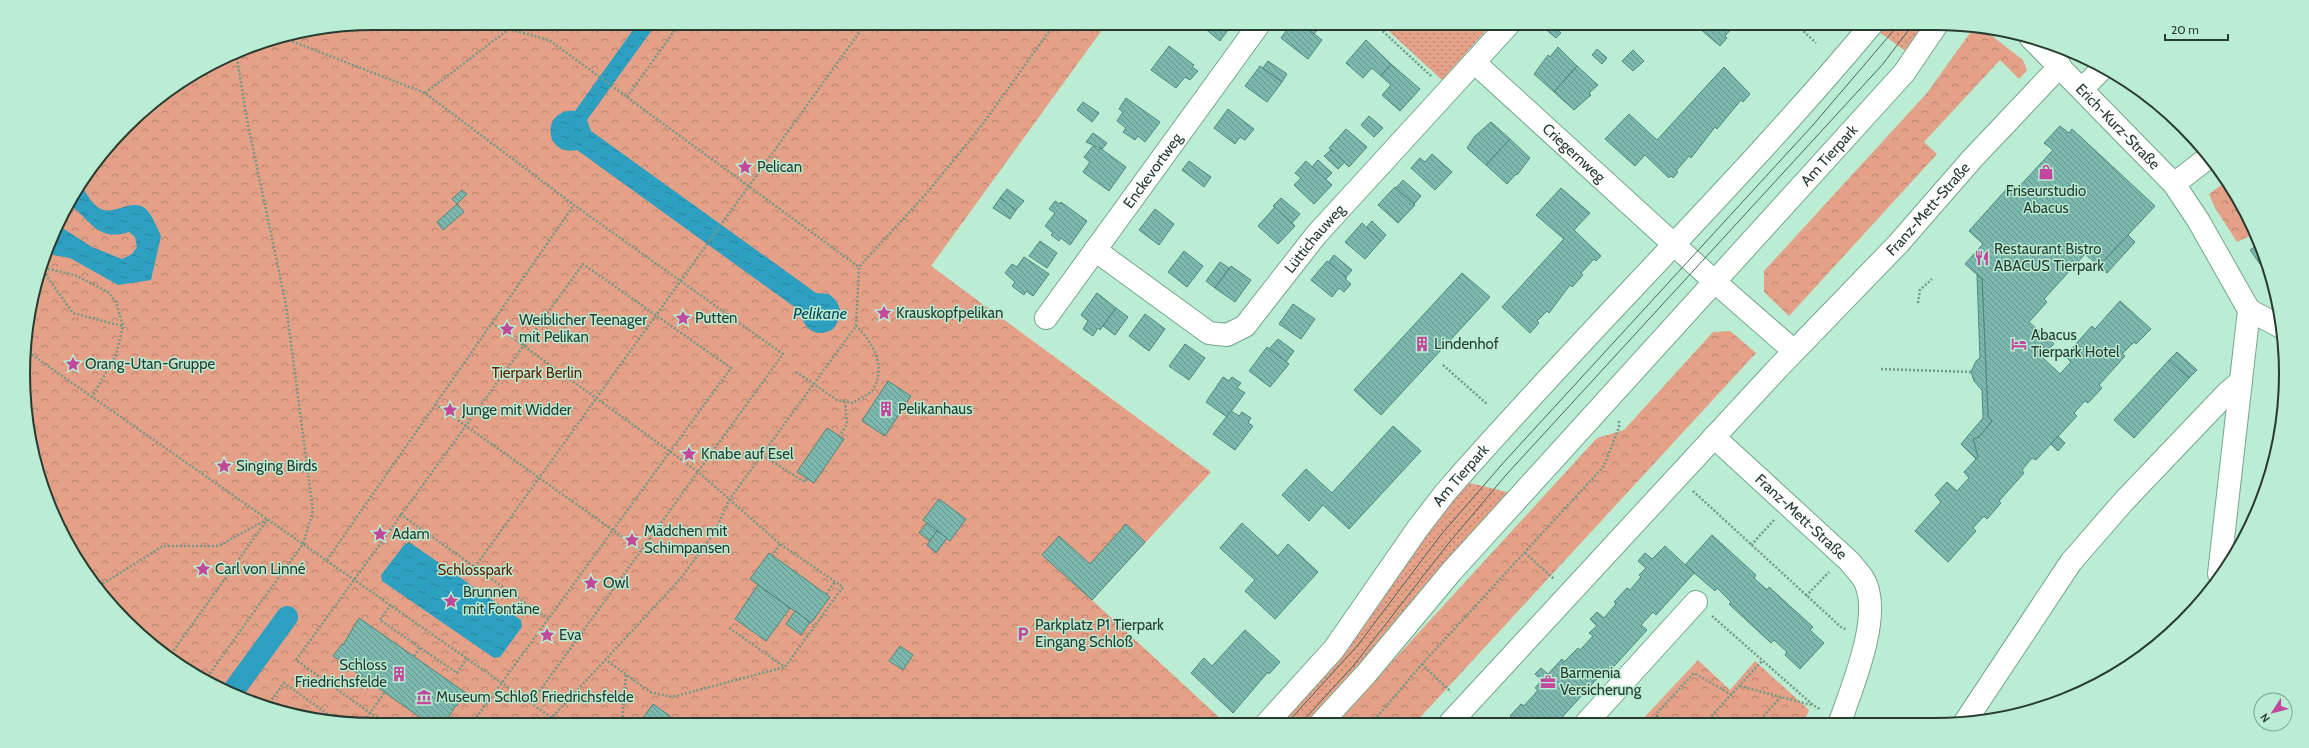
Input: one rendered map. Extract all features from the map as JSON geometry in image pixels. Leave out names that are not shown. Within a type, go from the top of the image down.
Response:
[{"type":"street","name":"Enckevortweg","points":[[1046,318],[1255,30]]},
{"type":"street","name":"Lüttichauweg","points":[[1095,250],[1209,333],[1227,335],[1245,326],[1316,235],[1504,30]]},
{"type":"street","name":"Am Tierpark","points":[[1272,718],[1334,649],[1418,528],[1445,493],[1673,243],[1712,205],[1824,81],[1866,30]]},
{"type":"street","name":"Am Tierpark","points":[[1326,718],[1366,674],[1451,572],[1904,74],[1933,30]]},
{"type":"street","name":"Erich-Kurz-Straße","points":[[2040,46],[2174,184],[2198,220],[2249,310]]},
{"type":"street","name":"Criegernweg","points":[[1474,62],[1673,243]]},
{"type":"street","name":"Franz-Mett-Straße","points":[[1841,718],[1868,634],[1870,600],[1865,582],[1844,557],[1714,437],[1794,351],[1898,244],[1972,159],[2060,66]]},
{"type":"street","points":[[2082,89],[2099,72]]},
{"type":"street","points":[[2174,184],[2204,160]]},
{"type":"street","points":[[1673,243],[1794,351]]},
{"type":"street","points":[[2220,567],[2249,310],[2275,324]]},
{"type":"street","points":[[1969,716],[2071,562],[2124,501],[2227,393],[2241,382]]},
{"type":"street","points":[[1455,718],[1714,437]]},
{"type":"street","points":[[1591,718],[1696,602]]},
{"type":"path","points":[[425,93],[508,30]]},
{"type":"path","points":[[513,30],[549,40],[859,267]]},
{"type":"path","points":[[626,97],[675,30]]},
{"type":"path","points":[[475,567],[861,30]]},
{"type":"path","points":[[31,354],[551,717],[606,660],[685,572],[715,532],[730,500],[856,326],[859,267],[927,193],[982,125],[1050,30]]},
{"type":"path","points":[[1382,30],[1447,91]]},
{"type":"path","points":[[1802,30],[1816,43]]},
{"type":"path","points":[[291,41],[425,93],[574,205],[783,354],[531,703]]},
{"type":"path","points":[[208,675],[303,544],[313,511],[287,313],[246,115],[237,58]]},
{"type":"path","points":[[327,560],[574,205]]},
{"type":"path","points":[[377,718],[296,660],[400,514],[583,264],[731,368],[475,718]]},
{"type":"path","points":[[46,269],[75,275],[108,292],[116,302],[122,326],[116,356],[92,397]]},
{"type":"path","points":[[45,274],[72,313],[122,326]]},
{"type":"path","points":[[1918,303],[1920,290],[1932,279]]},
{"type":"path","points":[[492,323],[698,471],[780,544],[843,587],[785,667],[672,698],[650,692],[606,660]]},
{"type":"path","points":[[796,372],[814,386],[837,400],[845,402],[853,403],[872,391],[878,378],[878,358],[869,339],[856,326]]},
{"type":"path","points":[[1443,365],[1487,404]]},
{"type":"path","points":[[1881,369],[1971,372]]},
{"type":"path","points":[[840,437],[847,424],[845,402]]},
{"type":"path","points":[[435,404],[641,550]]},
{"type":"path","points":[[1376,718],[1422,664],[1604,466],[1619,427]]},
{"type":"path","points":[[762,455],[805,482],[807,479]]},
{"type":"path","points":[[1678,476],[1842,628],[1868,634]]},
{"type":"path","points":[[1751,545],[1788,506]]},
{"type":"path","points":[[400,514],[548,619]]},
{"type":"path","points":[[102,584],[163,546],[218,546],[268,519]]},
{"type":"path","points":[[172,652],[268,519]]},
{"type":"path","points":[[772,556],[780,544]]},
{"type":"path","points":[[1525,552],[1570,593]]},
{"type":"path","points":[[1806,596],[1844,557]]},
{"type":"path","points":[[826,594],[835,582]]},
{"type":"path","points":[[1696,602],[1813,705],[1834,718]]},
{"type":"path","points":[[391,605],[380,620],[420,648],[457,673],[467,658]]},
{"type":"path","points":[[729,628],[785,667]]},
{"type":"path","points":[[414,656],[420,648]]},
{"type":"path","points":[[1710,718],[1762,661]]},
{"type":"path","points":[[1422,664],[1466,706]]},
{"type":"path","points":[[1657,718],[1657,713],[1694,673],[1732,695]]},
{"type":"path","points":[[622,718],[626,675]]},
{"type":"path","points":[[270,702],[284,683],[329,715]]},
{"type":"path","points":[[1740,686],[1813,705]]},
{"type":"path","points":[[367,718],[385,692]]},
{"type":"path","points":[[1762,718],[1781,697]]},
{"type":"green space","name":"Tierpark Berlin","points":[[374,30],[1102,30],[931,266],[1211,472],[1092,600],[1220,718],[374,718],[329,715],[263,700],[222,683],[202,672],[183,660],[147,633],[115,601],[101,583],[76,546],[65,526],[48,485],[42,463],[33,419],[31,396],[30,374],[33,329],[48,263],[65,222],[88,183],[115,147],[147,115],[183,88],[222,65],[263,48],[307,37],[329,33]]},
{"type":"green space","points":[[1388,30],[1486,30],[1442,80]]},
{"type":"green space","points":[[1879,30],[1923,30],[1908,53],[1878,31]]},
{"type":"green space","points":[[1970,33],[1991,35],[2023,60],[2027,70],[2019,79],[2000,60],[1924,142],[1937,154],[1789,316],[1764,292],[1764,271],[1927,93]]},
{"type":"green space","points":[[2222,184],[2233,202],[2250,236],[2237,242],[2215,208],[2209,194]]},
{"type":"green space","points":[[1730,331],[1756,353],[1420,718],[1341,718],[1597,438],[1624,430],[1713,332]]},
{"type":"green space","points":[[1466,482],[1511,493],[1316,718],[1284,718],[1346,651],[1430,530]]},
{"type":"green space","points":[[1698,660],[1730,690],[1755,661],[1809,710],[1806,718],[1644,718]]},
{"type":"water","name":"Pelikane","points":[[633,30],[652,30],[587,120],[591,131],[816,293],[829,294],[837,302],[840,310],[839,319],[833,329],[821,333],[811,330],[804,323],[800,311],[577,150],[566,150],[558,146],[552,140],[550,132],[552,124],[556,117],[564,112],[575,111]]},
{"type":"water","points":[[84,189],[95,205],[107,211],[131,205],[137,205],[146,209],[154,220],[161,236],[151,280],[118,285],[70,258],[51,255],[62,228],[92,247],[122,259],[132,254],[137,247],[135,237],[129,232],[109,234],[102,232],[73,207]]},
{"type":"water","name":"Brunnen mit Fontäne","points":[[409,542],[521,620],[522,627],[500,657],[494,658],[382,581],[381,575],[404,545]]},
{"type":"building","points":[[1207,30],[1228,30],[1220,41]]},
{"type":"building","points":[[1287,30],[1309,30],[1322,40],[1308,59],[1281,38]]},
{"type":"building","points":[[1309,30],[1317,30],[1314,34]]},
{"type":"building","points":[[1546,30],[1557,30],[1561,33],[1556,38]]},
{"type":"building","points":[[1701,30],[1731,30],[1725,36],[1727,38],[1720,46]]},
{"type":"building","points":[[1366,40],[1391,64],[1381,76],[1372,68],[1363,78],[1346,63]]},
{"type":"building","points":[[1169,46],[1194,65],[1192,67],[1198,71],[1190,80],[1185,77],[1176,88],[1151,70]]},
{"type":"building","points":[[1558,47],[1577,66],[1554,92],[1534,74],[1548,55],[1550,57]]},
{"type":"building","points":[[1597,49],[1607,58],[1602,64],[1592,55]]},
{"type":"building","points":[[1633,50],[1644,61],[1633,71],[1622,61]]},
{"type":"building","points":[[1268,61],[1287,74],[1282,82],[1263,68]]},
{"type":"building","points":[[1391,64],[1420,89],[1400,111],[1382,95],[1391,85],[1381,76]]},
{"type":"building","points":[[1260,66],[1282,82],[1267,102],[1245,86]]},
{"type":"building","points":[[1577,66],[1598,85],[1589,93],[1591,95],[1574,110],[1554,92]]},
{"type":"building","points":[[1724,67],[1750,94],[1743,102],[1741,100],[1717,129],[1715,127],[1691,158],[1689,156],[1676,171],[1678,172],[1673,178],[1671,176],[1669,178],[1645,155],[1635,166],[1605,139],[1629,114],[1657,140]]},
{"type":"building","points":[[1126,98],[1160,122],[1145,142],[1138,136],[1135,140],[1123,132],[1126,128],[1117,121],[1123,112],[1119,109]]},
{"type":"building","points":[[1083,102],[1099,113],[1092,122],[1077,110]]},
{"type":"building","points":[[1228,109],[1254,129],[1245,140],[1240,137],[1235,144],[1214,128]]},
{"type":"building","points":[[1369,116],[1383,128],[1374,137],[1361,125]]},
{"type":"building","points":[[1491,122],[1510,139],[1486,165],[1467,148],[1475,136]]},
{"type":"building","name":"Abacus Tierpark Hotel","points":[[2060,126],[2069,133],[2072,129],[2155,206],[2099,266],[2085,254],[2044,299],[2047,302],[2029,322],[2054,344],[2041,356],[2060,374],[2071,362],[2065,356],[2092,326],[2095,329],[2120,301],[2151,329],[2136,344],[2134,342],[2122,354],[2125,356],[2099,385],[2102,388],[2088,403],[2085,401],[2074,413],[2077,416],[2036,460],[2032,458],[2022,470],[2024,473],[1999,501],[2001,503],[1987,519],[1984,516],[1973,528],[1976,531],[1948,562],[1915,531],[1941,502],[1935,495],[1947,482],[1957,491],[1969,478],[1964,472],[1978,457],[1973,439],[1979,437],[1992,421],[1988,417],[1982,279],[1965,264],[1983,244],[1969,231],[2011,184],[2017,189],[2053,150],[2044,143]]},
{"type":"building","points":[[1346,129],[1367,147],[1349,167],[1329,148]]},
{"type":"building","points":[[1093,133],[1107,143],[1102,149],[1086,142]]},
{"type":"building","points":[[1510,139],[1530,158],[1517,175],[1516,174],[1507,184],[1486,165]]},
{"type":"building","points":[[1093,146],[1099,150],[1100,148],[1126,167],[1109,191],[1083,172],[1090,162],[1084,157]]},
{"type":"building","points":[[1331,150],[1345,162],[1338,169],[1324,156]]},
{"type":"building","points":[[1432,154],[1452,172],[1435,190],[1411,168],[1420,158],[1425,162]]},
{"type":"building","points":[[1318,160],[1332,173],[1325,180],[1312,167]]},
{"type":"building","points":[[1189,161],[1211,177],[1204,187],[1182,170]]},
{"type":"building","points":[[1306,161],[1332,185],[1314,204],[1294,185],[1301,178],[1295,173]]},
{"type":"building","points":[[1403,180],[1421,196],[1414,204],[1396,188]]},
{"type":"building","points":[[1395,187],[1415,205],[1398,223],[1378,205]]},
{"type":"building","points":[[1561,188],[1590,213],[1574,230],[1601,256],[1596,261],[1594,259],[1581,273],[1583,275],[1572,287],[1570,285],[1549,313],[1547,311],[1537,321],[1539,323],[1530,333],[1502,307],[1564,239],[1536,215]]},
{"type":"building","points":[[1007,189],[1024,201],[1016,210],[1000,198]]},
{"type":"building","points":[[462,190],[467,194],[457,204],[452,199]]},
{"type":"building","points":[[1000,198],[1016,210],[1010,219],[993,208]]},
{"type":"building","points":[[1281,198],[1300,214],[1292,223],[1273,206]]},
{"type":"building","points":[[1055,201],[1060,204],[1061,202],[1087,221],[1070,245],[1061,238],[1059,241],[1051,235],[1053,233],[1045,226],[1055,213],[1049,209]]},
{"type":"building","points":[[457,204],[464,212],[443,230],[437,222]]},
{"type":"building","points":[[1275,207],[1295,226],[1278,244],[1258,226]]},
{"type":"building","points":[[1155,209],[1174,224],[1159,245],[1139,230]]},
{"type":"building","points":[[1372,221],[1386,235],[1381,241],[1366,228]]},
{"type":"building","points":[[1362,223],[1381,241],[1365,259],[1345,242]]},
{"type":"building","points":[[2128,235],[2135,242],[2107,273],[2099,266]]},
{"type":"building","points":[[1040,241],[1057,253],[1047,268],[1029,256]]},
{"type":"building","points":[[2255,247],[2261,263],[2260,264],[2250,250]]},
{"type":"building","points":[[1184,251],[1203,266],[1187,287],[1168,272]]},
{"type":"building","points":[[1334,255],[1352,270],[1346,277],[1328,263]]},
{"type":"building","points":[[1024,257],[1049,274],[1033,296],[1026,291],[1024,295],[1012,286],[1015,282],[1005,273],[1012,264],[1017,267]]},
{"type":"building","points":[[1327,261],[1346,277],[1346,280],[1351,284],[1344,292],[1339,288],[1332,297],[1311,280]]},
{"type":"building","points":[[1220,262],[1229,268],[1215,288],[1206,281]]},
{"type":"building","points":[[1231,266],[1251,280],[1235,302],[1215,288]]},
{"type":"building","name":"Lindenhof","points":[[1462,273],[1490,297],[1381,415],[1354,390]]},
{"type":"building","points":[[1977,275],[1982,279],[1988,417],[1992,421],[1979,437],[1973,439],[1978,457],[1976,459],[1961,444],[1983,418],[1982,390],[1974,381],[1971,372],[1976,361],[1980,358]]},
{"type":"building","points":[[1097,293],[1116,308],[1100,330],[1098,328],[1093,336],[1083,329],[1088,321],[1081,315]]},
{"type":"building","points":[[1293,304],[1315,319],[1301,339],[1279,324]]},
{"type":"building","points":[[1116,308],[1128,317],[1115,335],[1103,326]]},
{"type":"building","points":[[1145,314],[1165,329],[1149,351],[1129,336]]},
{"type":"building","points":[[1278,339],[1294,351],[1286,362],[1269,349]]},
{"type":"building","points":[[1185,344],[1205,358],[1189,380],[1169,366]]},
{"type":"building","points":[[1267,347],[1289,364],[1270,387],[1249,371]]},
{"type":"building","points":[[2177,352],[2197,370],[2189,378],[2169,360]]},
{"type":"building","points":[[2169,360],[2189,378],[2134,438],[2114,420]]},
{"type":"building","points":[[1223,377],[1229,381],[1232,377],[1241,383],[1237,388],[1245,393],[1227,417],[1206,402]]},
{"type":"building","name":"Pelikanhaus","points":[[888,381],[911,396],[885,436],[862,421]]},
{"type":"building","points":[[1231,411],[1239,416],[1242,412],[1251,418],[1248,423],[1253,426],[1235,450],[1213,434]]},
{"type":"building","points":[[1393,426],[1421,451],[1349,529],[1323,505],[1309,521],[1282,495],[1306,469],[1332,493]]},
{"type":"building","points":[[827,428],[844,439],[814,483],[797,472]]},
{"type":"building","points":[[2058,436],[2065,443],[2058,451],[2051,444]]},
{"type":"building","points":[[939,499],[966,519],[950,541],[923,520]]},
{"type":"building","points":[[927,523],[937,531],[930,541],[919,533]]},
{"type":"building","points":[[1242,523],[1278,556],[1288,544],[1318,572],[1275,619],[1245,591],[1255,580],[1220,548]]},
{"type":"building","points":[[1126,524],[1145,542],[1092,600],[1042,555],[1059,536],[1090,564]]},
{"type":"building","points":[[937,531],[947,538],[936,553],[927,545]]},
{"type":"building","points":[[1712,535],[1756,575],[1754,578],[1767,590],[1769,587],[1813,627],[1810,630],[1824,643],[1800,669],[1785,655],[1787,652],[1774,640],[1771,643],[1729,604],[1731,602],[1717,588],[1715,591],[1685,565]]},
{"type":"building","points":[[1665,546],[1694,573],[1656,615],[1653,612],[1641,625],[1647,630],[1607,674],[1603,672],[1562,718],[1512,718],[1510,716],[1521,704],[1524,706],[1538,690],[1535,688],[1542,680],[1535,674],[1541,668],[1548,674],[1562,659],[1564,662],[1578,648],[1580,650],[1593,636],[1589,633],[1597,626],[1590,619],[1597,612],[1604,618],[1616,604],[1614,602],[1627,588],[1630,590],[1641,577],[1639,575],[1646,568],[1638,561],[1645,553],[1652,559]]},
{"type":"building","points":[[769,553],[830,597],[811,623],[750,579]]},
{"type":"building","points":[[758,585],[790,608],[766,641],[735,619]]},
{"type":"building","points":[[795,611],[810,622],[801,635],[786,624]]},
{"type":"building","name":"Schloss Friedrichsfelde","points":[[359,618],[466,693],[448,718],[421,718],[333,656],[342,644],[343,645]]},
{"type":"building","points":[[1245,630],[1280,662],[1269,674],[1268,672],[1233,713],[1191,673],[1204,658],[1212,666]]},
{"type":"building","points":[[900,646],[913,655],[903,670],[889,661]]},
{"type":"building","points":[[653,704],[670,716],[669,718],[643,718]]},
{"type":"waterway","points":[[235,689],[287,617]]},
{"type":"tram line","points":[[1292,718],[1358,645],[1440,536],[1504,462],[1813,125],[1894,30]]},
{"type":"tram line","points":[[1306,718],[1354,665],[1448,544],[1506,475],[1882,65],[1909,30]]},
{"type":"place","name":"Pelican","points":[[745,167]]},
{"type":"place","name":"Friseurstudio Abacus","points":[[2046,172]]},
{"type":"place","name":"Restaurant Bistro ABACUS Tierpark","points":[[1982,258]]},
{"type":"place","name":"Krauskopfpelikan","points":[[884,313]]},
{"type":"place","name":"Putten","points":[[683,318]]},
{"type":"place","name":"Weiblicher Teenager mit Pelikan","points":[[507,329]]},
{"type":"place","name":"Lindenhof","points":[[1422,344]]},
{"type":"place","name":"Abacus Tierpark Hotel","points":[[2019,344]]},
{"type":"place","name":"Orang-Utan-Gruppe","points":[[73,364]]},
{"type":"place","name":"Pelikanhaus","points":[[886,409]]},
{"type":"place","name":"Junge mit Widder","points":[[450,410]]},
{"type":"place","name":"Knabe auf Esel","points":[[689,454]]},
{"type":"place","name":"Singing Birds","points":[[224,466]]},
{"type":"place","name":"Adam","points":[[380,534]]},
{"type":"place","name":"Mädchen mit Schimpansen","points":[[632,540]]},
{"type":"place","name":"Carl von Linné","points":[[203,569]]},
{"type":"place","name":"Owl","points":[[591,583]]},
{"type":"place","name":"Brunnen mit Fontäne","points":[[451,601]]},
{"type":"place","name":"Parkplatz P1 Tierpark Eingang Schloß","points":[[1023,634]]},
{"type":"place","name":"Eva","points":[[547,635]]},
{"type":"place","name":"Schloss Friedrichsfelde","points":[[399,674]]},
{"type":"place","name":"Barmenia Versicherung","points":[[1548,682]]},
{"type":"place","name":"Museum Schloß Friedrichsfelde","points":[[424,697]]},
{"type":"park label","name":"Schlosspark","points":[[475,570]]}]
